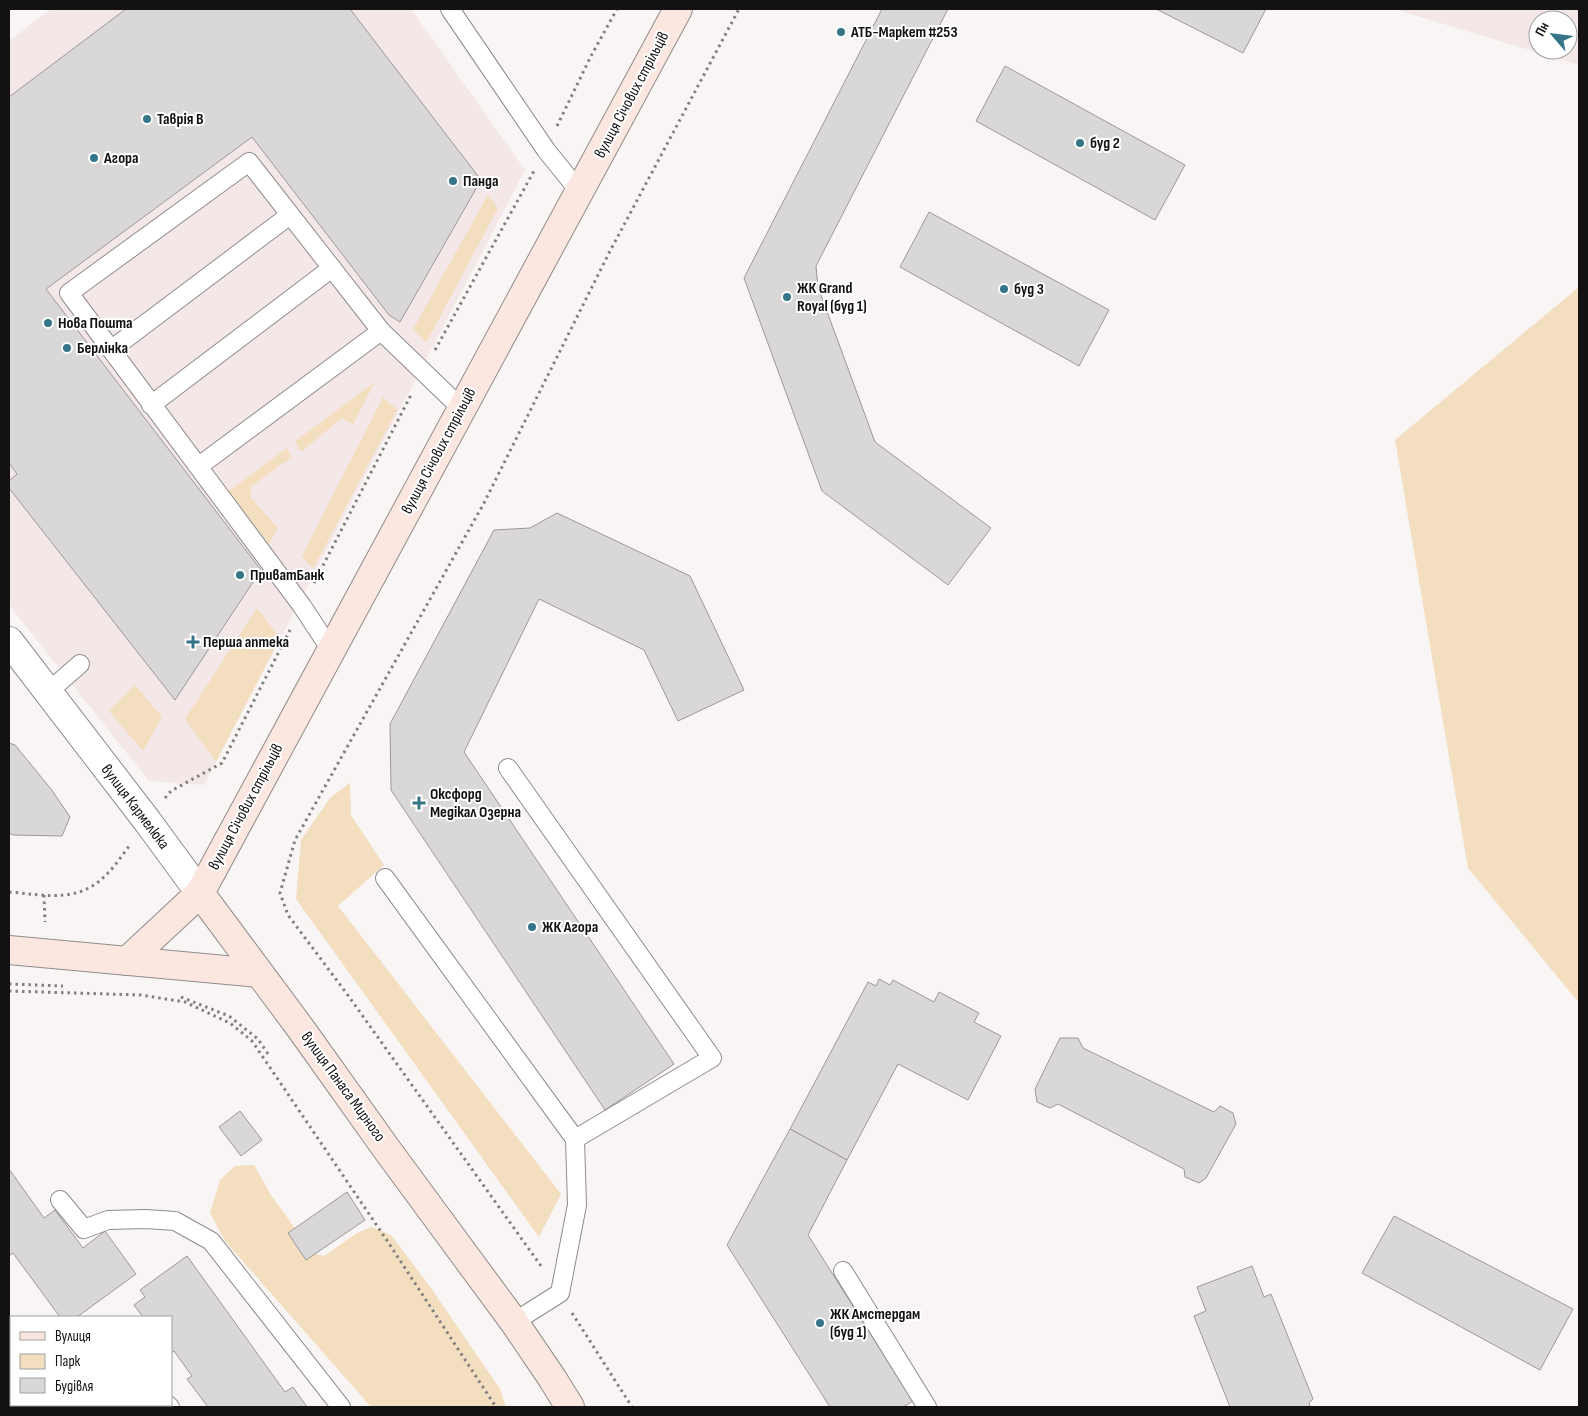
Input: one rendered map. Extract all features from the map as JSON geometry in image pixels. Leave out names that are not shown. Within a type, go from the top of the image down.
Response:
[{"type":"street","name":"вулиця Січових стрільців","points":[[127,961],[200,893],[678,9]]},
{"type":"street","name":"вулиця Кармелюка","points":[[9,641],[260,973]]},
{"type":"street","points":[[9,950],[260,973]]},
{"type":"street","name":"вулиця Панаса Мирного","points":[[260,973],[514,1322],[570,1407]]},
{"type":"lane","points":[[450,9],[546,150],[580,191]]},
{"type":"lane","points":[[331,650],[302,606],[69,293],[248,162],[381,331],[462,409]]},
{"type":"lane","points":[[112,349],[290,215]]},
{"type":"lane","points":[[151,404],[332,268]]},
{"type":"lane","points":[[199,466],[381,331]]},
{"type":"lane","points":[[48,692],[80,664]]},
{"type":"lane","points":[[508,768],[712,1058],[575,1139]]},
{"type":"lane","points":[[385,878],[575,1139],[577,1205],[560,1293],[514,1322]]},
{"type":"lane","points":[[60,1200],[84,1229],[108,1220],[146,1219],[175,1221],[211,1241],[342,1407]]},
{"type":"lane","points":[[843,1271],[927,1407]]},
{"type":"path","points":[[171,791],[222,763],[424,372],[546,150],[591,56],[617,9]]},
{"type":"path","points":[[632,1407],[560,1293],[347,994],[288,916],[280,893],[295,840],[484,503],[609,253],[739,9]]},
{"type":"path","points":[[9,892],[60,896],[85,891],[108,874],[134,839]]},
{"type":"path","points":[[44,895],[45,922]]},
{"type":"path","points":[[9,984],[70,986]]},
{"type":"path","points":[[9,991],[141,995],[185,1002],[230,1023],[252,1041],[496,1407]]},
{"type":"path","points":[[178,996],[229,1016],[258,1039],[268,1054]]},
{"type":"shaded area","points":[[51,9],[411,9],[525,170],[204,785],[149,781],[9,605],[9,41]]},
{"type":"shaded area","points":[[1394,9],[1579,9],[1579,65],[1562,60],[1578,60],[1578,10],[1528,10],[1528,50]]},
{"type":"green space","points":[[488,195],[498,208],[426,343],[413,329]]},
{"type":"green space","points":[[1579,287],[1579,1003],[1468,868],[1395,440]]},
{"type":"green space","points":[[375,382],[353,424],[342,418],[301,452],[295,441]]},
{"type":"green space","points":[[383,397],[397,410],[313,569],[302,556]]},
{"type":"green space","points":[[287,448],[292,457],[251,487],[251,498],[278,528],[269,544],[227,492]]},
{"type":"green space","points":[[257,608],[280,638],[216,762],[185,719]]},
{"type":"green space","points":[[135,685],[162,717],[143,751],[109,711]]},
{"type":"green space","points":[[350,783],[351,815],[384,865],[338,906],[561,1194],[539,1237],[296,899],[301,840],[330,798]]},
{"type":"green space","points":[[254,1165],[271,1195],[313,1253],[324,1256],[357,1233],[372,1227],[391,1235],[431,1288],[500,1389],[506,1407],[371,1407],[225,1241],[210,1213],[220,1180],[235,1166]]},
{"type":"building","points":[[126,9],[350,9],[481,180],[400,322],[389,315],[252,137],[46,289],[261,570],[175,700],[9,488],[9,481],[17,474],[9,463],[9,97]]},
{"type":"building","name":"ЖК Grand Royal (буд 1)","points":[[882,9],[948,9],[816,266],[818,287],[875,442],[991,528],[948,585],[822,491],[744,278]]},
{"type":"building","points":[[1156,9],[1266,9],[1243,53]]},
{"type":"building","name":"буд 2","points":[[1005,66],[1185,165],[1155,220],[976,121]]},
{"type":"building","name":"буд 3","points":[[929,212],[1109,310],[1079,366],[900,267]]},
{"type":"building","name":"ЖК Агора","points":[[557,513],[690,576],[744,690],[678,721],[644,650],[539,599],[464,752],[674,1064],[605,1110],[391,790],[390,724],[494,530],[530,528]]},
{"type":"building","points":[[9,743],[15,745],[51,789],[70,817],[62,836],[13,835],[9,833]]},
{"type":"building","points":[[879,979],[890,985],[893,980],[934,1002],[939,992],[979,1013],[974,1022],[1001,1036],[968,1100],[898,1064],[847,1160],[790,1129],[868,982],[876,986]]},
{"type":"building","points":[[1060,1038],[1078,1038],[1083,1048],[1214,1112],[1220,1106],[1233,1113],[1236,1124],[1206,1178],[1199,1183],[1185,1177],[1184,1169],[1058,1104],[1050,1108],[1037,1102],[1035,1089]]},
{"type":"building","points":[[240,1111],[262,1140],[241,1156],[219,1127]]},
{"type":"building","name":"ЖК Амстердам (буд 1)","points":[[790,1129],[847,1160],[808,1235],[913,1401],[903,1407],[830,1407],[727,1245]]},
{"type":"building","points":[[9,1169],[44,1218],[55,1210],[83,1248],[105,1231],[136,1274],[78,1316],[59,1316],[13,1253],[9,1256]]},
{"type":"building","points":[[347,1192],[365,1220],[306,1260],[288,1233]]},
{"type":"building","points":[[1394,1216],[1573,1309],[1540,1370],[1362,1273]]},
{"type":"building","points":[[187,1256],[285,1392],[293,1387],[307,1407],[208,1407],[187,1379],[192,1376],[174,1351],[172,1352],[172,1316],[142,1316],[134,1305],[145,1297],[140,1290]]},
{"type":"building","points":[[1252,1266],[1264,1297],[1271,1294],[1313,1399],[1309,1403],[1310,1407],[1230,1407],[1194,1316],[1206,1311],[1197,1287]]},
{"type":"place","name":"АТБ-Маркет #253","points":[[841,32]]},
{"type":"place","name":"Таврія В","points":[[147,119]]},
{"type":"place","name":"буд 2","points":[[1080,143]]},
{"type":"place","name":"Агора","points":[[94,158]]},
{"type":"place","name":"Панда","points":[[453,181]]},
{"type":"place","name":"буд 3","points":[[1004,289]]},
{"type":"place","name":"ЖК Grand Royal (буд 1)","points":[[787,297]]},
{"type":"place","name":"Нова Пошта","points":[[48,323]]},
{"type":"place","name":"Берлінка","points":[[67,348]]},
{"type":"place","name":"ПриватБанк","points":[[240,575]]},
{"type":"place","name":"Перша аптека","points":[[193,642]]},
{"type":"place","name":"Оксфорд Медікал Озерна","points":[[419,803]]},
{"type":"place","name":"ЖК Агора","points":[[532,927]]},
{"type":"place","name":"ЖК Амстердам (буд 1)","points":[[820,1323]]}]
